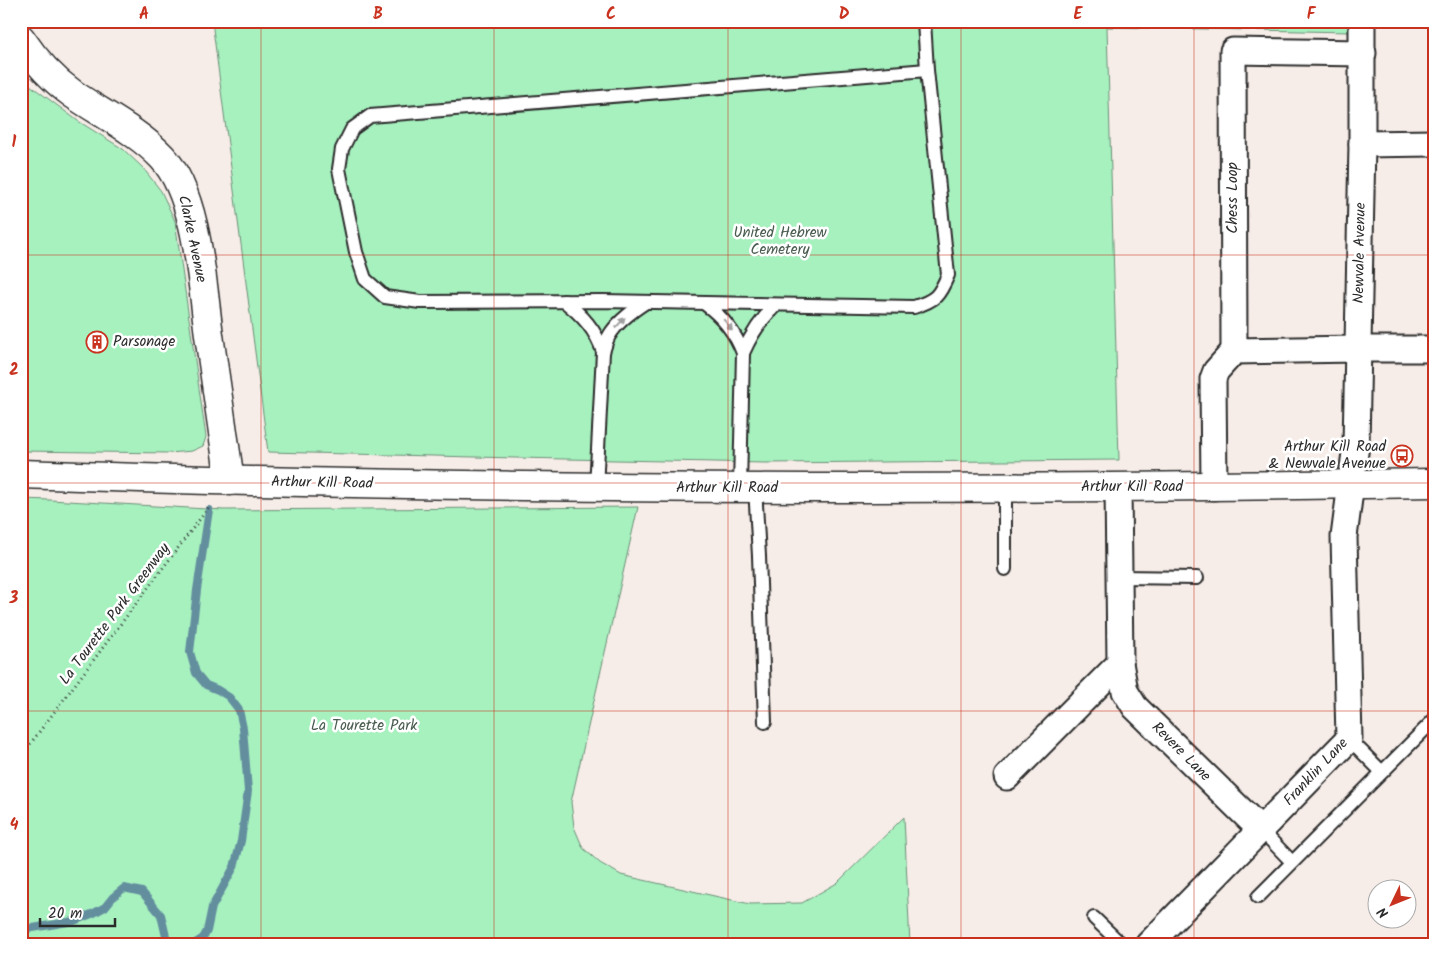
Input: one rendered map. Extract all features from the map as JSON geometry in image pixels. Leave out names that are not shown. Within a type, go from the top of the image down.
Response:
[{"type":"street","name":"Newvale Avenue","points":[[1350,485],[1356,445],[1362,144],[1362,21]]},
{"type":"street","name":"Clarke Avenue","points":[[21,38],[30,53],[50,76],[146,143],[163,158],[178,179],[188,206],[198,250],[225,481]]},
{"type":"street","name":"Chess Loop","points":[[1234,351],[1233,51],[1363,53]]},
{"type":"street","points":[[1362,144],[1434,143]]},
{"type":"street","points":[[1214,487],[1213,379],[1216,371],[1234,351],[1434,349]]},
{"type":"street","name":"Arthur Kill Road","points":[[21,474],[225,481],[596,488],[1005,488],[1434,484]]},
{"type":"street","name":"Franklin Lane","points":[[1148,945],[1349,739],[1344,538],[1350,485]]},
{"type":"street","name":"Revere Lane","points":[[1118,487],[1120,663],[1125,692],[1135,707],[1260,830]]},
{"type":"street","points":[[1007,776],[1120,663]]},
{"type":"lane","points":[[924,21],[927,70],[948,275],[940,292],[929,303],[914,307],[564,301],[420,302],[385,297],[365,279],[356,252],[339,170],[342,149],[352,129],[370,116],[927,70]]},
{"type":"lane","points":[[564,301],[595,332],[603,352]]},
{"type":"lane","points":[[596,488],[603,352],[609,336],[620,323],[646,302]]},
{"type":"lane","points":[[705,304],[726,322],[734,332],[743,353],[747,488],[759,556],[765,722]]},
{"type":"lane","points":[[743,353],[758,325],[776,305]]},
{"type":"lane","points":[[1005,488],[1005,569]]},
{"type":"lane","points":[[1119,578],[1197,578]]},
{"type":"lane","points":[[1258,897],[1434,720]]},
{"type":"lane","points":[[1349,739],[1382,772]]},
{"type":"lane","points":[[1260,830],[1292,862]]},
{"type":"lane","points":[[1094,918],[1122,945]]},
{"type":"path","name":"La Tourette Park Greenway","points":[[21,756],[210,505],[225,481]]},
{"type":"green space","name":"United Hebrew Cemetery","points":[[212,21],[1348,21],[1349,32],[1107,27],[1119,460],[765,463],[268,452]]},
{"type":"green space","points":[[21,75],[30,85],[78,121],[123,149],[143,168],[161,191],[175,221],[206,437],[203,446],[192,451],[169,453],[21,451]]},
{"type":"green space","name":"La Tourette Park","points":[[21,499],[224,510],[638,507],[571,802],[574,827],[583,848],[600,863],[621,875],[750,904],[802,903],[837,883],[904,817],[910,945],[21,945]]},
{"type":"waterway","points":[[192,945],[203,938],[207,931],[212,907],[234,867],[241,841],[248,791],[243,728],[239,710],[229,697],[206,685],[196,673],[190,652],[209,510]]},
{"type":"waterway","points":[[21,930],[74,921],[94,913],[105,907],[124,888],[142,892],[161,915],[168,945]]},
{"type":"place","name":"Parsonage","points":[[97,342]]},
{"type":"place","name":"Arthur Kill Road & Newvale Avenue","points":[[1402,456]]}]
